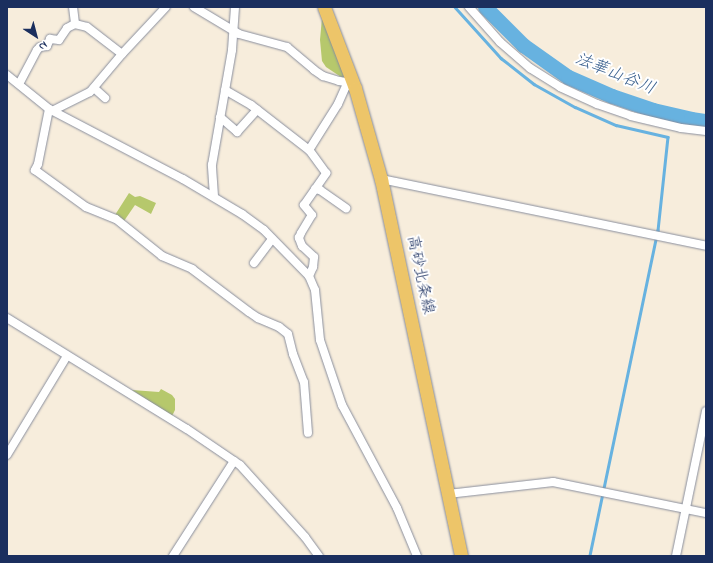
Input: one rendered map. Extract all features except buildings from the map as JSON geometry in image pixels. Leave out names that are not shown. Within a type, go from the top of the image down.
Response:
[{"type":"main road","name":"高砂北条線","points":[[324,7],[354,83],[381,179],[461,556]]},
{"type":"street","points":[[73,7],[75,24]]},
{"type":"street","points":[[51,110],[90,92],[122,54],[166,7]]},
{"type":"street","points":[[194,7],[235,32],[287,47],[323,76],[339,81],[354,83]]},
{"type":"street","points":[[214,196],[212,165],[235,32],[235,7]]},
{"type":"street","points":[[469,7],[500,42],[530,68],[560,88],[597,104],[631,116],[681,128],[706,131]]},
{"type":"street","points":[[19,84],[37,50],[40,47],[47,46],[50,39],[59,40],[67,28],[75,24],[86,26],[122,54]]},
{"type":"street","points":[[7,75],[51,110],[183,179],[242,214],[272,238],[309,276],[315,290],[320,340],[342,405],[397,508],[416,556]]},
{"type":"street","points":[[309,150],[338,104],[346,86],[354,83]]},
{"type":"street","points":[[94,88],[105,98]]},
{"type":"street","points":[[225,90],[257,110],[309,150],[326,173],[304,205],[312,216],[299,238],[302,246],[314,257],[313,267],[309,276]]},
{"type":"street","points":[[51,110],[38,164],[35,170],[86,207],[116,220],[162,256],[192,269],[249,312],[288,334],[292,354],[304,382],[308,434]]},
{"type":"street","points":[[220,117],[237,132],[257,110]]},
{"type":"street","points":[[381,179],[706,246]]},
{"type":"street","points":[[315,189],[320,190],[346,208]]},
{"type":"street","points":[[254,263],[272,238]]},
{"type":"street","points":[[7,318],[187,429],[240,465],[296,527],[319,556]]},
{"type":"street","points":[[7,455],[67,356]]},
{"type":"street","points":[[676,556],[706,411]]},
{"type":"street","points":[[173,556],[234,461]]},
{"type":"street","points":[[448,494],[553,482],[706,513]]},
{"type":"green space","points":[[322,18],[347,78],[344,79],[326,67],[322,61],[320,40]]},
{"type":"green space","points":[[129,193],[135,197],[140,196],[156,203],[151,214],[135,205],[124,221],[115,215]]},
{"type":"green space","points":[[161,389],[172,395],[175,399],[175,410],[172,416],[132,390],[159,392]]},
{"type":"waterway","points":[[455,7],[501,58],[534,84],[575,107],[616,125],[668,137],[658,230],[590,556]]},
{"type":"waterway","name":"法華山谷川","points":[[485,7],[523,45],[568,77],[612,96],[653,110],[706,121]]}]
